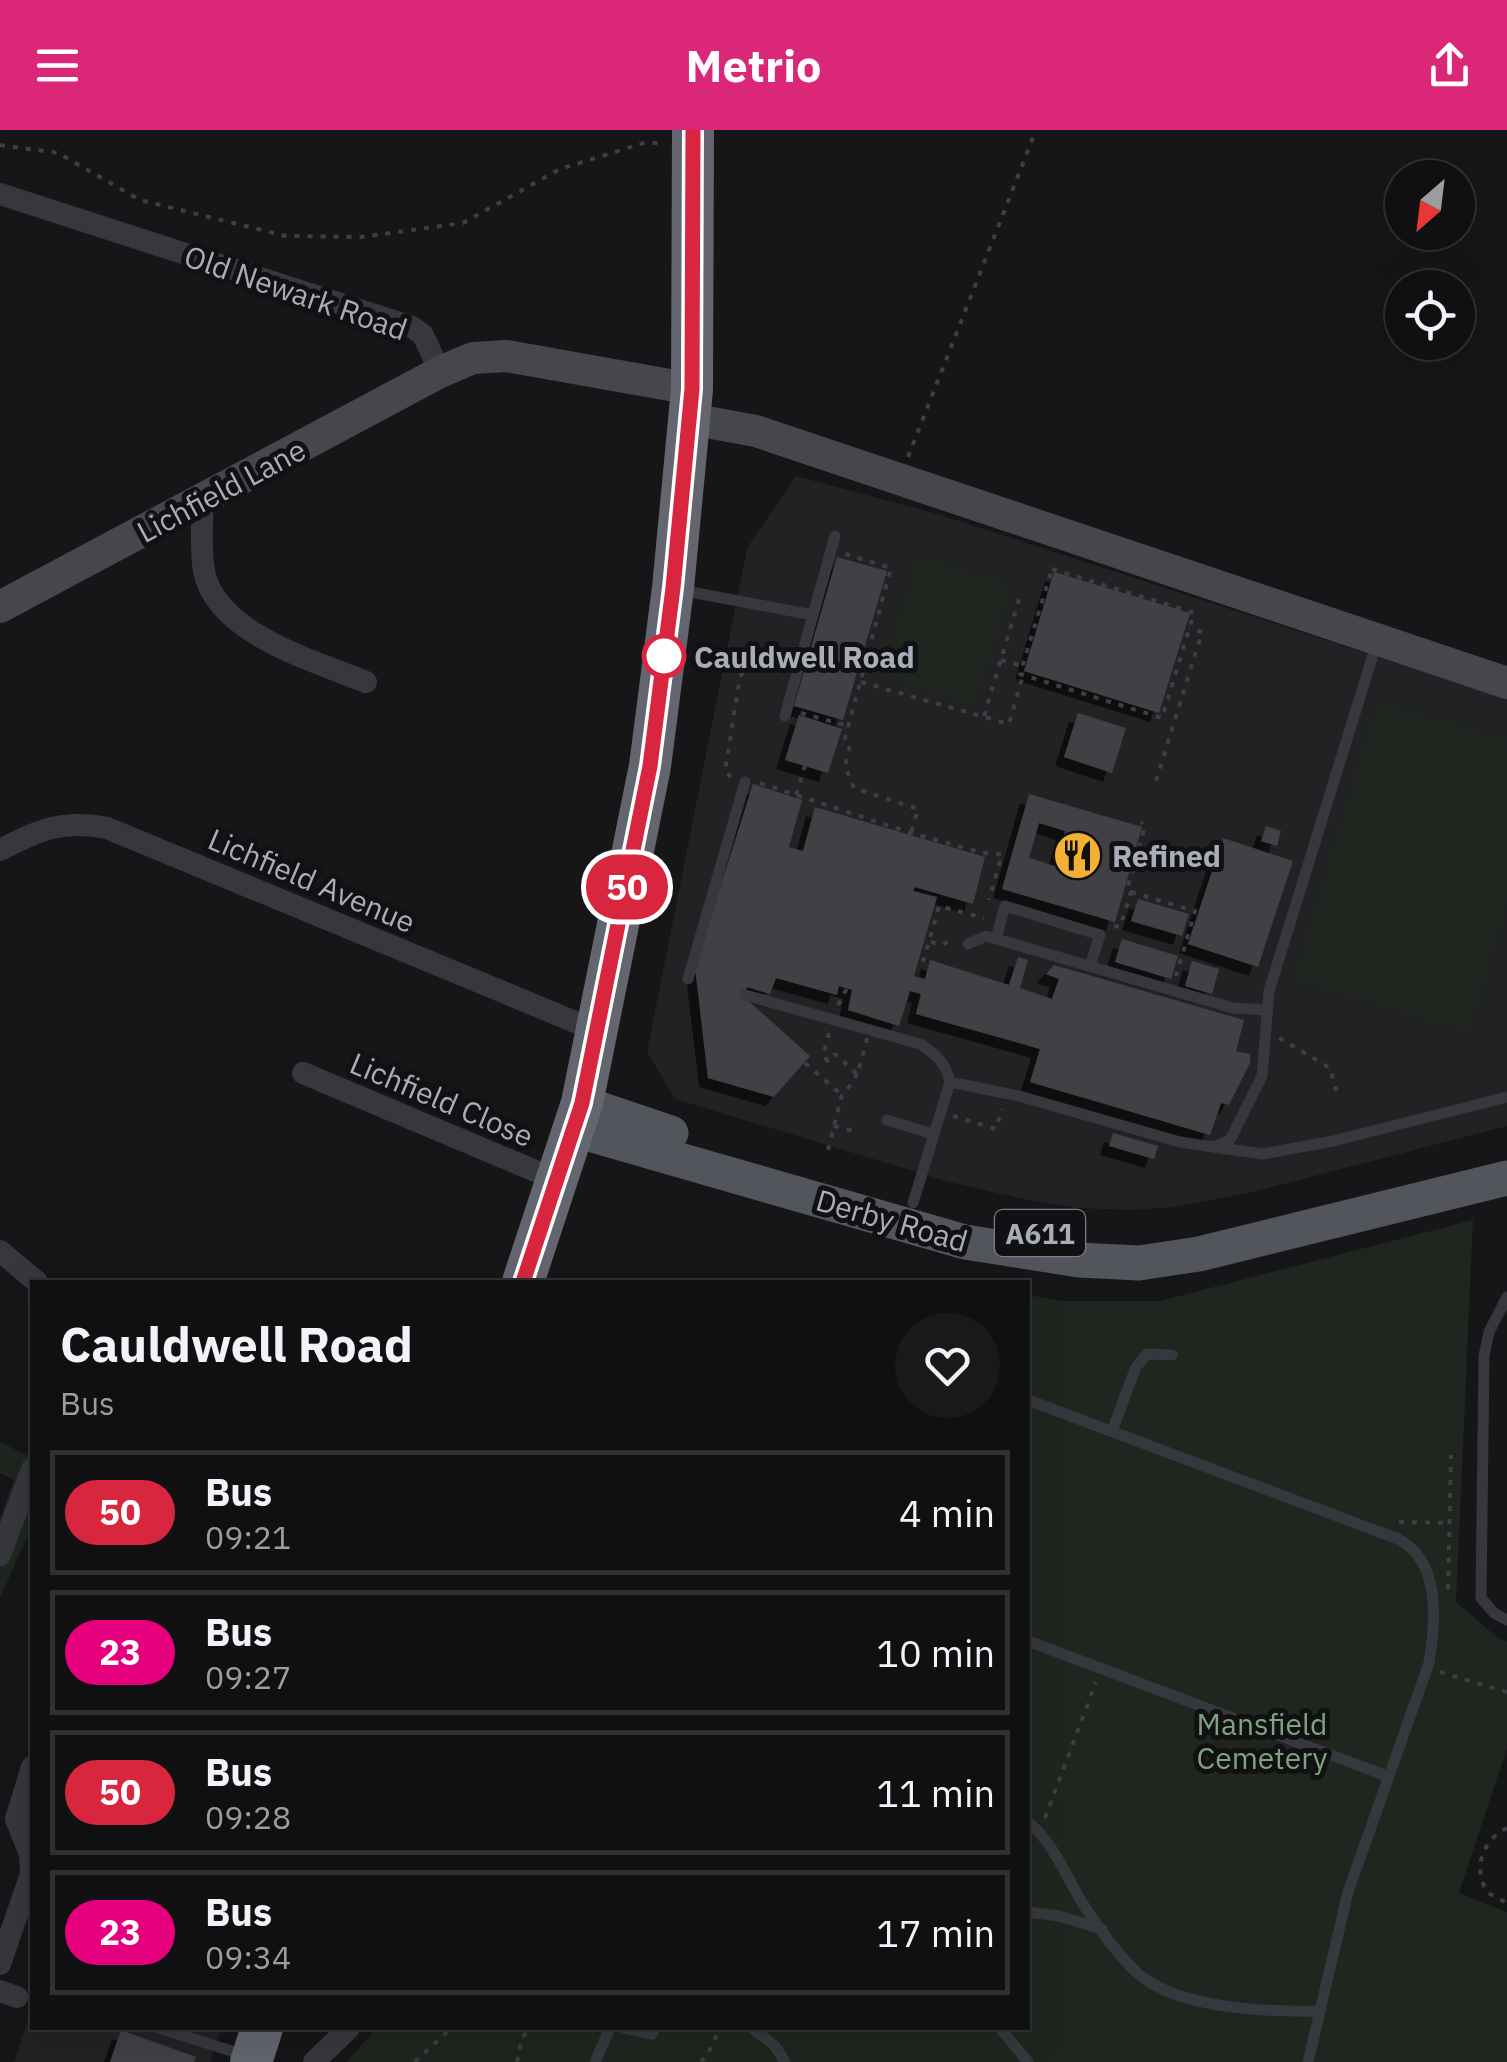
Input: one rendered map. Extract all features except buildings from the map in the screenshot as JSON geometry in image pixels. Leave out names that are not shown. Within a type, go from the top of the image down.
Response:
[{"type":"highway","points":[[524,1280],[578,1116],[650,766],[691,404],[693,139]]},
{"type":"main road","name":"Derby Road","points":[[578,1116],[964,1242],[1079,1260],[1139,1263],[1199,1254],[1507,1178]]},
{"type":"main road","name":"Derby Road","points":[[578,1116],[652,1128],[992,1226],[1060,1237],[1112,1240],[1174,1237],[1247,1224],[1507,1156]]},
{"type":"street","name":"Old Newark Road","points":[[0,194],[412,327],[423,335],[440,372]]},
{"type":"street","points":[[440,372],[473,358],[508,356],[691,404],[756,431],[899,480],[1507,683]]},
{"type":"street","name":"Lichfield Lane","points":[[0,607],[440,372]]},
{"type":"street","points":[[202,500],[204,573],[221,609],[266,640],[366,682]]},
{"type":"street","name":"Lichfield Avenue","points":[[0,850],[45,828],[80,823],[107,828],[598,1031]]},
{"type":"street","name":"Lichfield Close","points":[[303,1073],[558,1181]]},
{"type":"street","points":[[0,1251],[35,1280]]},
{"type":"street","points":[[0,1555],[30,1474]]},
{"type":"street","points":[[30,1771],[8,1818],[30,1854]]},
{"type":"street","points":[[0,1964],[30,1877]]},
{"type":"street","points":[[314,2062],[346,2030]]},
{"type":"lane","points":[[786,712],[835,536]]},
{"type":"lane","points":[[673,588],[813,615]]},
{"type":"lane","points":[[1213,1147],[1230,1140],[1262,1076],[1269,991],[1378,638]]},
{"type":"lane","points":[[688,979],[745,782]]},
{"type":"lane","points":[[996,938],[1005,906],[1100,935],[1090,966]]},
{"type":"lane","points":[[968,944],[986,936],[996,938],[1233,1008],[1267,1010]]},
{"type":"lane","points":[[745,995],[920,1044],[947,1067],[950,1082],[912,1203]]},
{"type":"lane","points":[[950,1082],[972,1084],[1180,1142],[1263,1154],[1333,1141],[1507,1096]]},
{"type":"lane","points":[[888,1120],[933,1134]]},
{"type":"lane","points":[[1507,1297],[1489,1332],[1484,1356],[1481,1598],[1494,1613],[1507,1620]]},
{"type":"lane","points":[[1112,1432],[1136,1367],[1147,1354],[1172,1355]]},
{"type":"lane","points":[[1030,1401],[1395,1538],[1412,1546],[1428,1569],[1432,1648],[1348,1892],[1308,2062]]},
{"type":"lane","points":[[1030,1642],[1387,1776]]},
{"type":"lane","points":[[1030,1824],[1040,1832],[1102,1929],[1137,1972],[1174,1994],[1232,2006],[1320,2011]]},
{"type":"lane","points":[[1030,1912],[1102,1929]]},
{"type":"lane","points":[[169,2030],[255,2049]]},
{"type":"lane","points":[[595,2062],[609,2030]]},
{"type":"lane","points":[[755,2030],[775,2046],[786,2062]]},
{"type":"lane","points":[[1002,2030],[1028,2062]]},
{"type":"path","points":[[899,480],[1036,130]]},
{"type":"path","points":[[0,145],[58,153],[140,200],[286,236],[361,237],[463,222],[560,168],[647,142],[693,139]]},
{"type":"path","points":[[831,549],[891,568],[845,738],[850,745],[845,766],[854,788],[918,810],[911,832]]},
{"type":"path","points":[[1052,569],[1194,612],[1189,628],[1162,718],[1020,674],[1052,569]]},
{"type":"path","points":[[984,716],[1020,596]]},
{"type":"path","points":[[1156,782],[1190,682],[1202,632],[1189,628]]},
{"type":"path","points":[[1200,638],[1207,640]]},
{"type":"path","points":[[806,639],[748,667],[740,676],[724,770],[730,777],[745,782],[753,781],[983,853],[1002,854],[989,901]]},
{"type":"path","points":[[1000,660],[1023,666]]},
{"type":"path","points":[[861,682],[1009,724],[1023,675]]},
{"type":"path","points":[[786,712],[848,726]]},
{"type":"path","points":[[796,795],[805,766]]},
{"type":"path","points":[[1141,822],[1145,826],[1127,890],[1195,910],[1175,980]]},
{"type":"path","points":[[1102,922],[1120,927],[1131,892]]},
{"type":"path","points":[[924,962],[939,906],[984,918]]},
{"type":"path","points":[[929,941],[940,944]]},
{"type":"path","points":[[835,1012],[847,988]]},
{"type":"path","points":[[828,1150],[842,1095],[858,1071],[874,1018]]},
{"type":"path","points":[[1274,1034],[1330,1068],[1338,1094]]},
{"type":"path","points":[[828,1036],[823,1056],[828,1061],[835,1054],[858,1071]]},
{"type":"path","points":[[805,1063],[842,1095]]},
{"type":"path","points":[[940,1112],[996,1129],[1005,1101]]},
{"type":"path","points":[[834,1126],[859,1132]]},
{"type":"path","points":[[1448,1597],[1451,1455]]},
{"type":"path","points":[[1395,1538],[1398,1522],[1450,1523]]},
{"type":"path","points":[[1446,1660],[1446,1674]]},
{"type":"path","points":[[1040,1832],[1101,1668]]},
{"type":"path","points":[[1427,1668],[1507,1692]]},
{"type":"path","points":[[1507,1828],[1488,1844],[1479,1872],[1488,1893],[1507,1904]]},
{"type":"path","points":[[414,2062],[449,2030]]},
{"type":"path","points":[[517,2062],[522,2037],[531,2030]]},
{"type":"path","points":[[701,2062],[718,2030]]},
{"type":"shaded area","points":[[796,476],[941,515],[1507,699],[1507,1126],[1253,1192],[1175,1207],[1130,1210],[1078,1208],[946,1181],[675,1099],[647,1052],[747,548]]},
{"type":"shaded area","points":[[30,2012],[30,2030],[220,2030],[210,2062],[14,2062]]},
{"type":"green space","points":[[918,556],[1012,585],[974,706],[881,677]]},
{"type":"green space","points":[[1377,701],[1507,740],[1507,905],[1469,1033],[1293,980]]},
{"type":"green space","name":"Mansfield Cemetery","points":[[1473,1220],[1456,1602],[1498,1638],[1507,1641],[1507,1748],[1459,1893],[1507,1912],[1507,2062],[347,2062],[374,2030],[1030,2030],[1030,1295],[1062,1301],[1160,1301]]},
{"type":"green space","points":[[0,1442],[30,1457],[30,1530],[0,1598],[0,1519],[14,1480],[0,1473]]},
{"type":"bus line","name":"50","points":[[524,1280],[582,1103],[650,766],[673,588],[692,389],[693,130]]},
{"type":"place","name":"Cauldwell Road","points":[[664,656]]},
{"type":"place","name":"Refined","points":[[1077,855]]}]
